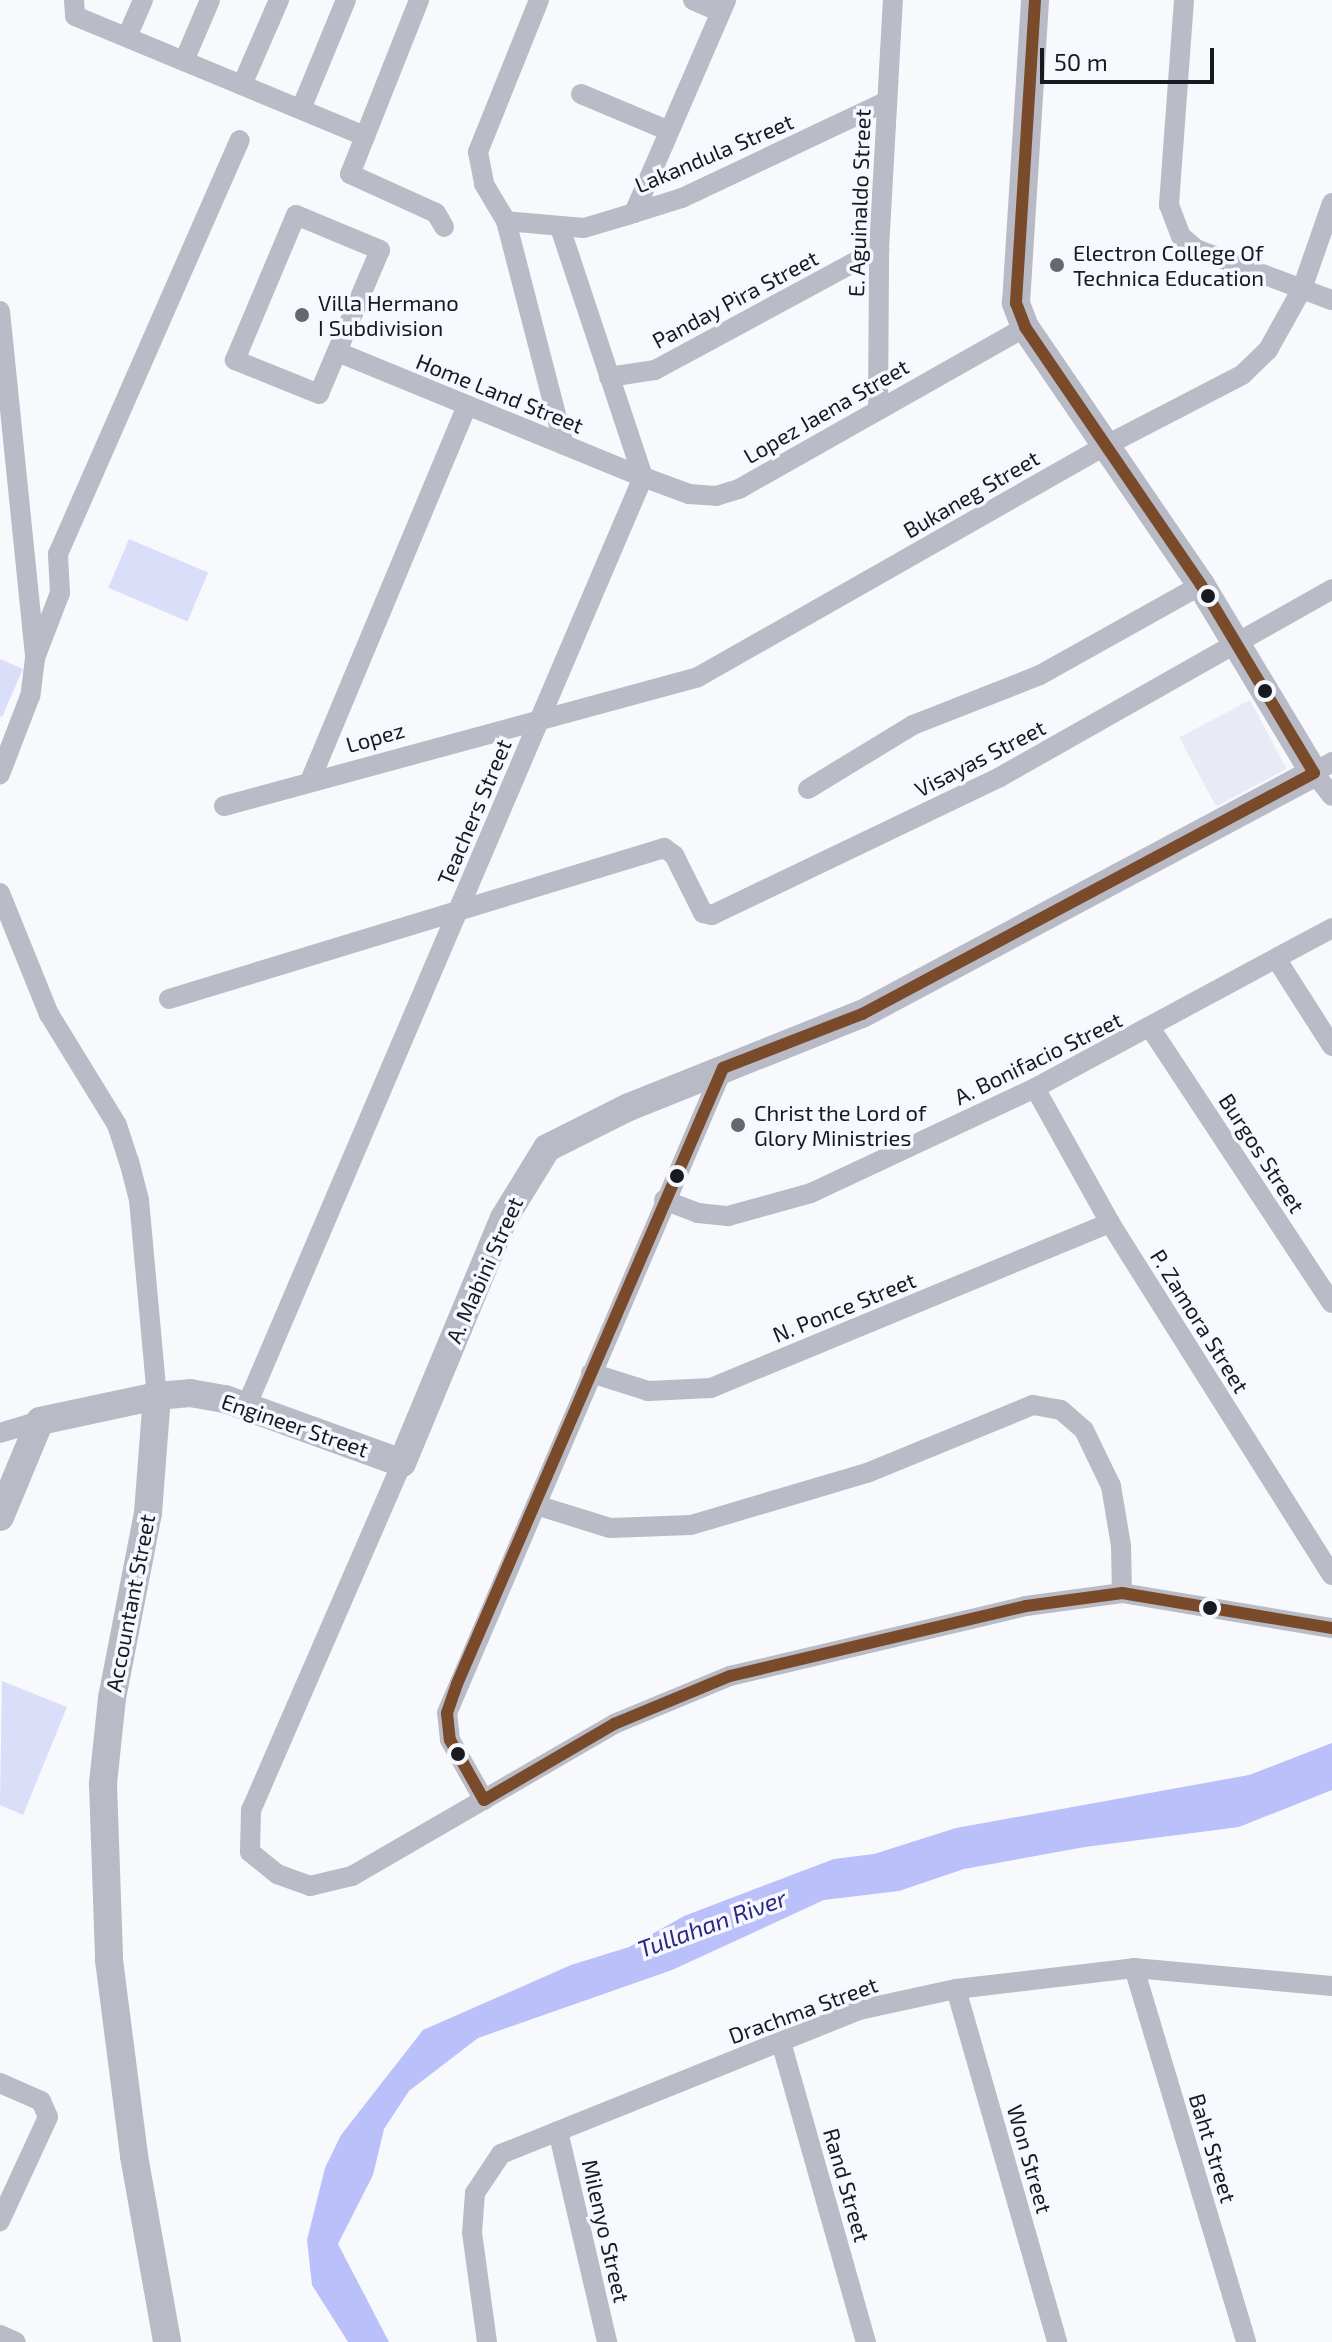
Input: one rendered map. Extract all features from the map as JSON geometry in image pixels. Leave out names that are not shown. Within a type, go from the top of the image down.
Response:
[{"type":"street","points":[[74,0],[75,16],[365,136]]},
{"type":"street","points":[[127,37],[143,0]]},
{"type":"street","points":[[184,61],[210,0]]},
{"type":"street","points":[[242,85],[279,0]]},
{"type":"street","points":[[301,109],[346,0]]},
{"type":"street","points":[[419,0],[350,174],[436,213],[444,227]]},
{"type":"street","points":[[539,0],[478,152],[484,184],[506,221],[564,445]]},
{"type":"street","points":[[634,213],[723,6],[693,0]]},
{"type":"street","name":"E. Aguinaldo Street","points":[[878,408],[879,249],[893,0]]},
{"type":"street","points":[[1035,0],[1016,303],[1025,327],[1103,447],[1201,585],[1236,644],[1323,767],[1332,796]]},
{"type":"street","points":[[1184,0],[1169,205],[1181,236],[1196,249],[1332,300]]},
{"type":"street","points":[[581,94],[669,131]]},
{"type":"street","name":"Lakandula Street","points":[[506,221],[584,228],[682,198],[887,101]]},
{"type":"street","points":[[0,774],[30,696],[35,658],[60,593],[58,554],[240,140]]},
{"type":"street","name":"Bukaneg Street","points":[[540,718],[698,677],[1103,447],[1242,375],[1268,350],[1302,289],[1332,203]]},
{"type":"street","points":[[296,215],[380,250],[340,353],[319,394],[235,360],[296,215]]},
{"type":"street","points":[[560,228],[643,477]]},
{"type":"street","name":"Panday Pira Street","points":[[609,377],[655,370],[879,249]]},
{"type":"street","points":[[0,311],[6,396],[35,658]]},
{"type":"street","name":"Lopez Jaena Street","points":[[643,477],[689,494],[716,496],[739,489],[1025,327]]},
{"type":"street","name":"Home Land Street","points":[[340,353],[643,477]]},
{"type":"street","points":[[310,781],[467,405]]},
{"type":"street","name":"Teachers Street","points":[[246,1407],[643,477]]},
{"type":"street","points":[[808,789],[913,725],[1040,675],[1201,585]]},
{"type":"street","name":"Visayas Street","points":[[459,912],[669,850],[703,913],[712,915],[1000,777],[1332,589]]},
{"type":"street","name":"Lopez","points":[[224,806],[540,718]]},
{"type":"street","name":"A. Mabini Street","points":[[484,1800],[352,1876],[310,1886],[277,1874],[250,1852],[251,1810],[402,1463],[504,1218],[547,1148],[569,1133],[723,1068],[800,1041],[946,972],[1323,767]]},
{"type":"street","name":"Accountant Street","points":[[0,893],[49,1014],[102,1099],[129,1161],[139,1200],[157,1396],[150,1499],[112,1698],[103,1784],[109,1960],[134,2156],[167,2342]]},
{"type":"street","points":[[169,999],[459,912]]},
{"type":"street","name":"A. Bonifacio Street","points":[[664,1200],[698,1213],[728,1216],[772,1207],[1035,1088],[1151,1029],[1332,928]]},
{"type":"street","points":[[1277,960],[1332,1046]]},
{"type":"street","name":"Burgos Street","points":[[1151,1029],[1332,1303]]},
{"type":"street","points":[[723,1068],[447,1713],[450,1740],[484,1800],[614,1724],[730,1676],[1026,1606],[1122,1593],[1332,1628]]},
{"type":"street","name":"P. Zamora Street","points":[[1035,1088],[1110,1223],[1332,1575]]},
{"type":"street","name":"N. Ponce Street","points":[[591,1373],[648,1391],[711,1388],[1110,1223]]},
{"type":"street","name":"Engineer Street","points":[[0,1433],[40,1421],[157,1396],[206,1394],[402,1463]]},
{"type":"street","points":[[536,1505],[610,1528],[691,1525],[867,1473],[1033,1405],[1061,1410],[1084,1430],[1111,1486],[1121,1546],[1122,1593]]},
{"type":"street","points":[[0,1517],[40,1421]]},
{"type":"street","name":"Drachma Street","points":[[487,2342],[472,2233],[475,2193],[501,2154],[859,2010],[956,1989],[1134,1968],[1331,1989]]},
{"type":"street","name":"Baht Street","points":[[1134,1968],[1246,2342]]},
{"type":"street","name":"Won Street","points":[[956,1989],[1057,2342]]},
{"type":"street","name":"Rand Street","points":[[781,2042],[866,2342]]},
{"type":"street","points":[[0,2083],[41,2101],[48,2117],[0,2221]]},
{"type":"street","name":"Milenyo Street","points":[[558,2131],[607,2342]]},
{"type":"street","points":[[0,2335],[16,2342]]},
{"type":"shaded area","points":[[129,539],[208,573],[187,621],[108,588]]},
{"type":"shaded area","points":[[0,659],[23,669],[2,717],[0,716]]},
{"type":"shaded area","points":[[1250,700],[1287,769],[1216,806],[1179,738]]},
{"type":"shaded area","points":[[2,1681],[67,1707],[23,1815],[0,1805]]},
{"type":"water","name":"Tullahan River","points":[[1332,1743],[1332,1790],[1239,1827],[1085,1847],[964,1869],[899,1891],[824,1900],[672,1970],[478,2038],[409,2091],[384,2129],[373,2175],[338,2244],[389,2342],[348,2342],[312,2285],[307,2240],[325,2168],[341,2135],[423,2030],[571,1965],[629,1947],[684,1916],[834,1859],[874,1854],[956,1828],[1249,1775]]},
{"type":"transit line","points":[[1035,0],[1016,303],[1025,327],[1201,585],[1314,773],[862,1014],[723,1068],[457,1684],[447,1713],[450,1740],[484,1800],[614,1724],[730,1676],[1026,1606],[1122,1593],[1332,1628]]},
{"type":"place","name":"Electron College Of Technica Education","points":[[1057,265]]},
{"type":"place","name":"Villa Hermano I Subdivision","points":[[302,315]]},
{"type":"place","name":"Christ the Lord of Glory Ministries","points":[[738,1125]]}]
